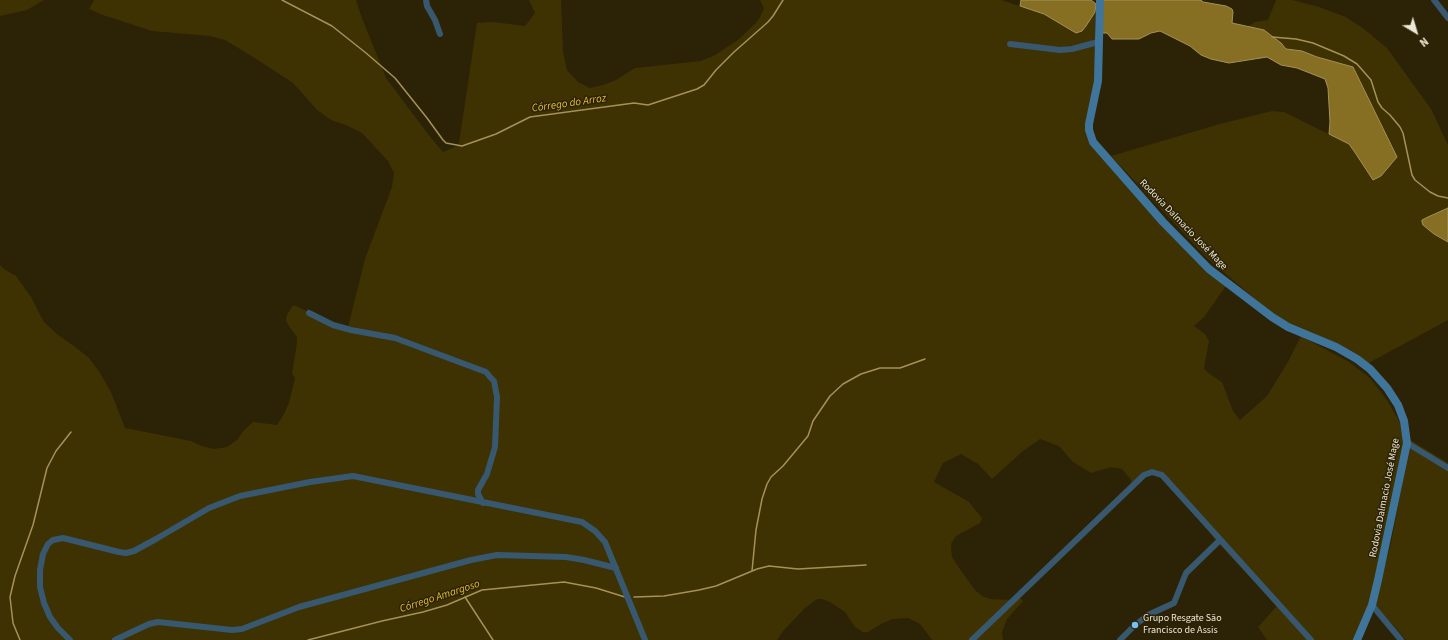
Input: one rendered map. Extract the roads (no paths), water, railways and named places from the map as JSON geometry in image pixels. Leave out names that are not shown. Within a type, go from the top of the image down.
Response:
[{"type":"street","points":[[426,0],[427,6],[435,20],[440,34]]},
{"type":"street","name":"Rodovia Dalmacio José Mage","points":[[1100,0],[1098,81],[1089,130],[1093,142],[1163,222],[1209,269],[1272,317],[1288,327],[1336,347],[1357,359],[1387,388],[1398,405],[1404,422],[1408,443],[1372,605],[1357,640]]},
{"type":"street","points":[[1434,0],[1448,18]]},
{"type":"street","points":[[1010,44],[1060,50],[1072,49],[1098,42]]},
{"type":"street","points":[[309,313],[333,325],[395,338],[486,372],[494,381],[497,397],[495,447],[487,474],[478,490],[478,494],[483,503]]},
{"type":"street","points":[[1408,443],[1448,468]]},
{"type":"street","points":[[972,640],[1144,475],[1152,472],[1162,475],[1311,640]]},
{"type":"street","points":[[70,640],[50,617],[44,603],[40,587],[40,570],[43,554],[48,544],[53,540],[64,538],[126,553],[134,551],[150,543],[209,508],[234,497],[254,492],[353,476],[582,522],[595,531],[605,542],[645,640]]},
{"type":"street","points":[[1120,640],[1148,615],[1174,603],[1186,573],[1220,540]]},
{"type":"street","points":[[116,640],[149,624],[158,622],[226,629],[242,629],[299,607],[471,560],[497,555],[566,557],[616,568]]},
{"type":"street","points":[[1372,605],[1402,640]]},
{"type":"waterway","name":"Córrego do Arroz","points":[[282,0],[332,26],[366,53],[395,78],[446,143],[462,146],[496,134],[530,117],[634,103],[648,105],[697,89],[704,85],[716,70],[734,52],[768,22],[783,0]]},
{"type":"waterway","name":"Córrego do Arroz","points":[[1272,37],[1296,39],[1313,43],[1344,56],[1357,64],[1371,80],[1378,102],[1382,108],[1400,127],[1403,133],[1412,175],[1415,180],[1430,192],[1438,196],[1448,198]]},
{"type":"waterway","name":"Córrego Amargoso","points":[[752,571],[756,530],[762,499],[767,484],[771,477],[783,466],[808,436],[813,421],[830,396],[843,384],[861,374],[880,368],[900,368],[925,359]]},
{"type":"waterway","points":[[20,640],[13,623],[10,597],[15,576],[33,525],[47,468],[56,451],[71,432]]},
{"type":"waterway","name":"Córrego Amargoso","points":[[634,597],[664,596],[699,590],[716,586],[757,569],[769,566],[798,569],[866,565]]},
{"type":"waterway","name":"Córrego Amargoso","points":[[308,640],[423,612],[447,605],[482,590],[564,582],[596,588],[625,597]]},
{"type":"waterway","points":[[465,597],[493,640]]},
{"type":"place","name":"Grupo Resgate São Francisco de Assis","points":[[1135,625]]}]
